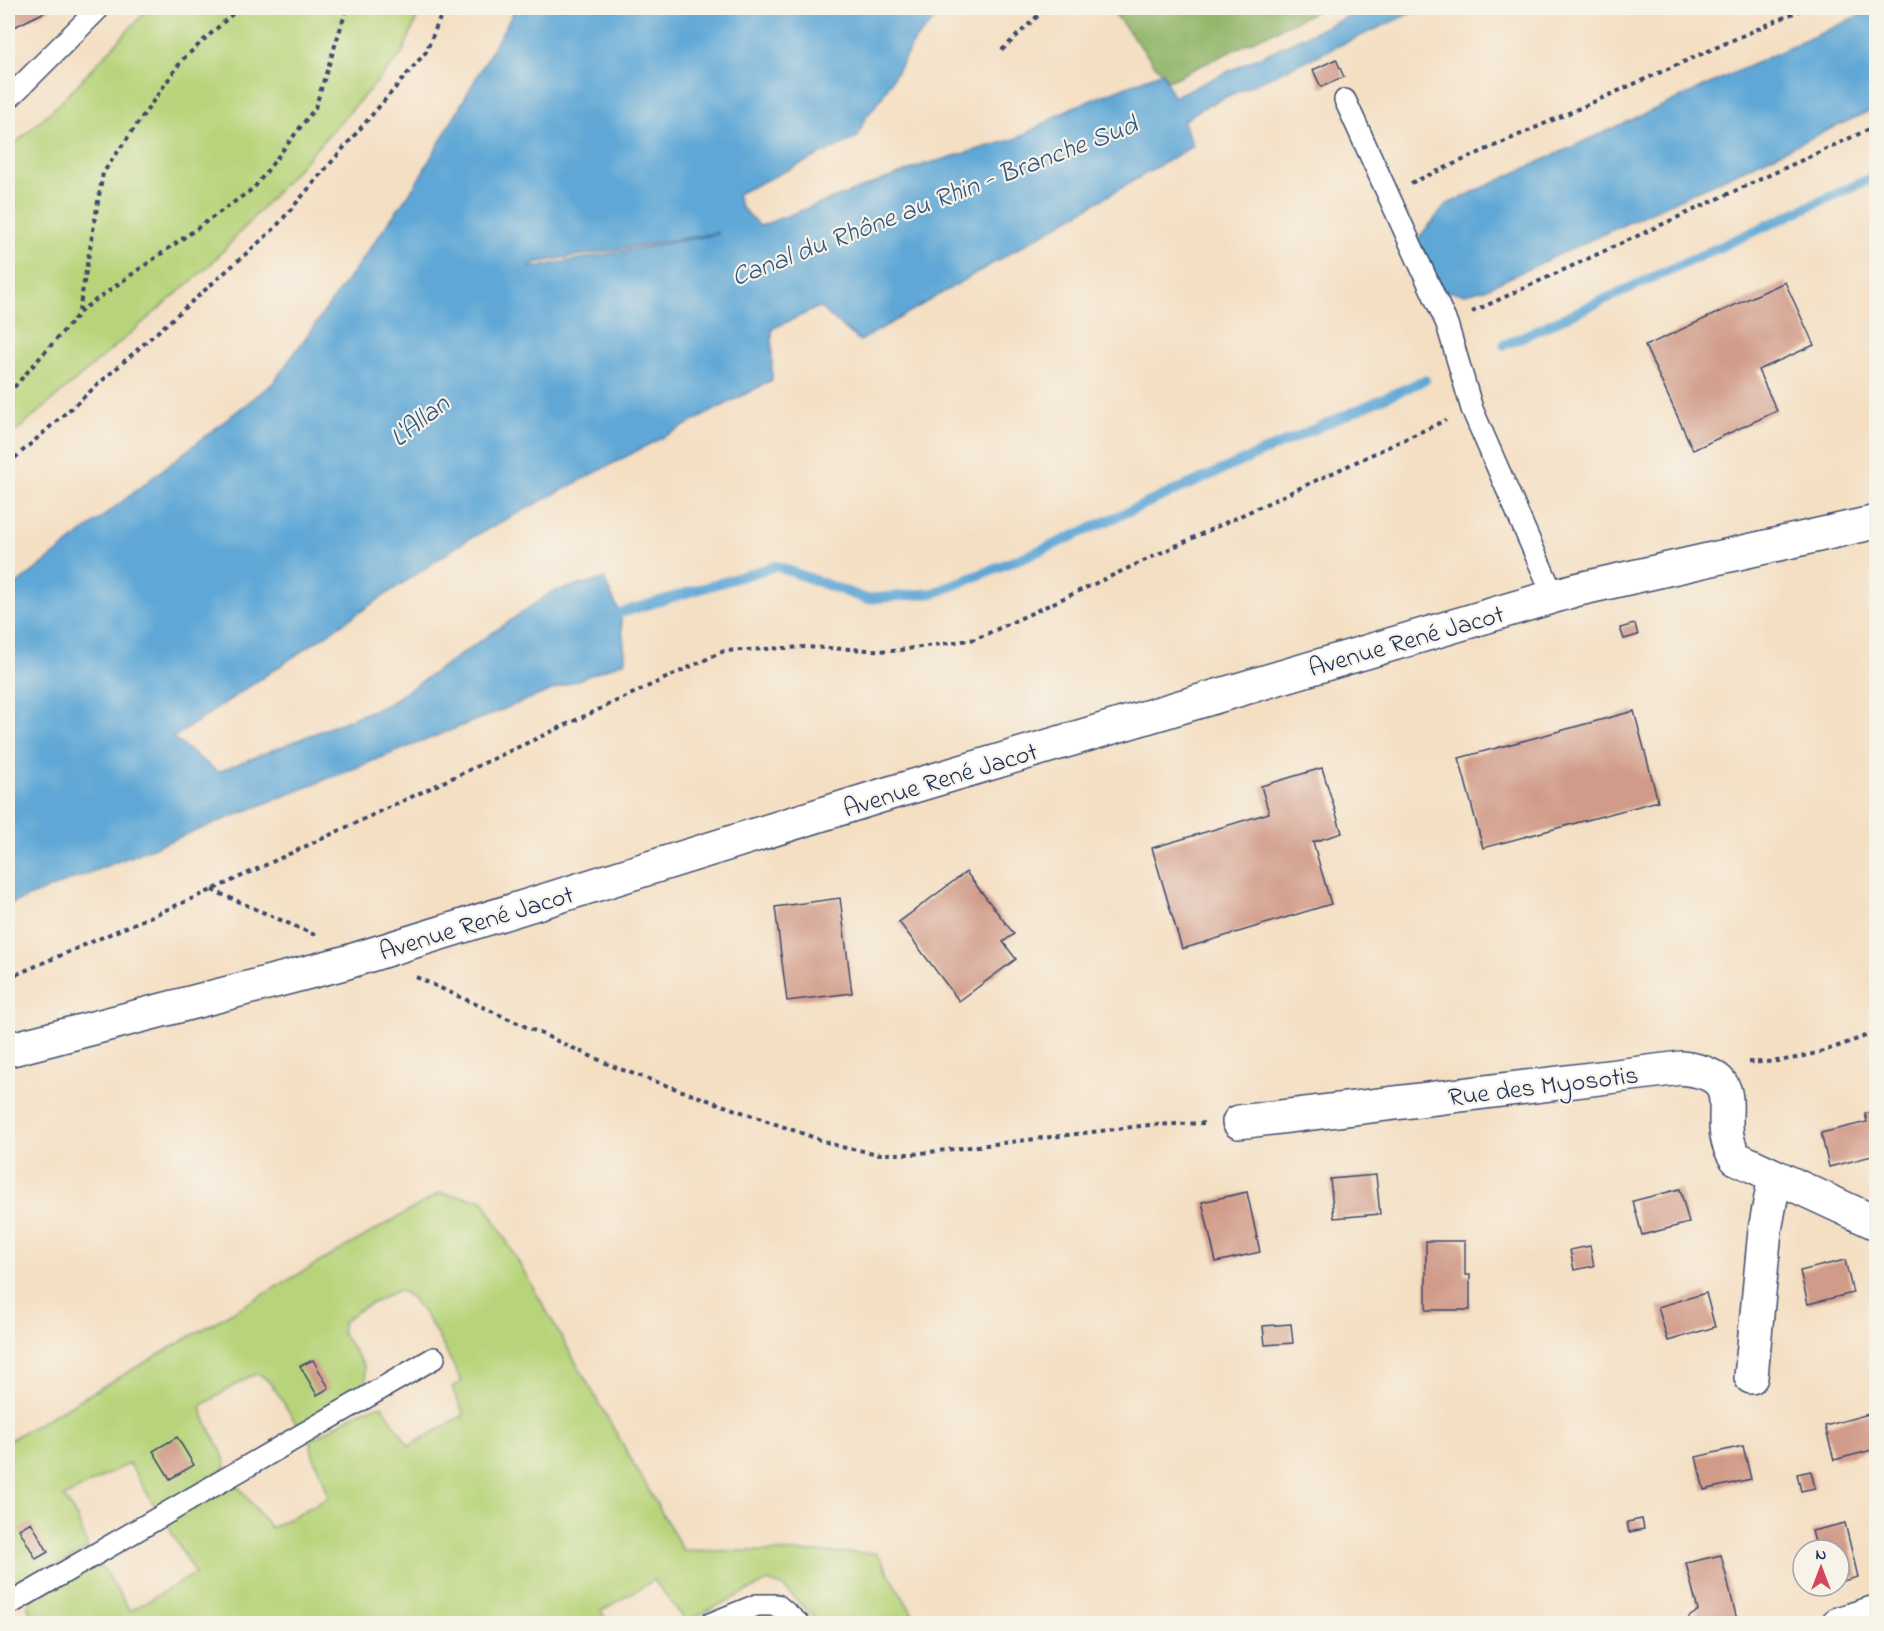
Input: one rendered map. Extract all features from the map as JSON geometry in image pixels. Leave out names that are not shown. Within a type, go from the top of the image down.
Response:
[{"type":"main road","name":"Avenue René Jacot","points":[[8,1050],[344,963],[887,794],[1554,597],[1876,522]]},
{"type":"main road","name":"Rue des Myosotis","points":[[1239,1122],[1682,1068],[1702,1070],[1719,1078],[1724,1089],[1729,1148],[1736,1158],[1876,1223]]},
{"type":"main road","points":[[1751,1377],[1765,1230],[1775,1176]]},
{"type":"main road","points":[[1838,1623],[1876,1612]]},
{"type":"lane","points":[[8,99],[99,8]]},
{"type":"lane","points":[[1345,100],[1447,324],[1472,409],[1554,597]]},
{"type":"lane","points":[[8,1605],[434,1358]]},
{"type":"lane","points":[[710,1623],[758,1605],[777,1605],[799,1623]]},
{"type":"path","points":[[79,314],[103,173],[182,60],[239,8]]},
{"type":"path","points":[[8,394],[79,314],[254,188],[315,108],[347,8]]},
{"type":"path","points":[[8,464],[274,229],[426,52],[444,8]]},
{"type":"path","points":[[1002,50],[1046,8]]},
{"type":"path","points":[[1389,193],[1805,8]]},
{"type":"path","points":[[1447,324],[1876,126]]},
{"type":"path","points":[[8,978],[212,890],[724,651],[805,647],[892,651],[976,639],[1472,409]]},
{"type":"path","points":[[212,890],[318,936]]},
{"type":"path","points":[[412,975],[617,1068],[841,1147],[880,1154],[913,1154],[1149,1125],[1239,1122]]},
{"type":"path","points":[[1738,1062],[1770,1063],[1806,1058],[1876,1032]]},
{"type":"green space","points":[[149,8],[421,8],[402,54],[210,265],[8,438],[8,150],[61,102]]},
{"type":"green space","points":[[1110,8],[1323,8],[1168,81]]},
{"type":"green space","points":[[440,1193],[483,1200],[683,1550],[877,1553],[918,1623],[820,1623],[782,1586],[768,1581],[686,1621],[654,1580],[601,1611],[608,1623],[36,1623],[28,1608],[29,1600],[95,1566],[104,1569],[130,1611],[195,1574],[172,1534],[169,1522],[226,1488],[238,1486],[271,1528],[328,1498],[325,1483],[313,1455],[311,1440],[361,1411],[382,1405],[409,1446],[464,1415],[452,1387],[462,1382],[442,1344],[416,1304],[398,1290],[357,1311],[343,1322],[341,1331],[364,1366],[368,1389],[299,1427],[271,1384],[259,1374],[250,1376],[201,1406],[226,1468],[156,1508],[129,1463],[64,1497],[78,1520],[88,1548],[17,1591],[8,1578],[8,1441]]},
{"type":"water","points":[[516,8],[945,8],[915,40],[882,97],[864,120],[858,137],[737,194],[741,207],[760,226],[923,165],[1018,138],[1071,108],[1163,72],[1173,97],[1366,8],[1422,8],[1204,107],[1183,121],[1193,146],[860,341],[819,307],[772,329],[772,380],[467,540],[173,738],[218,772],[388,704],[552,592],[604,579],[620,613],[626,661],[8,905],[8,591],[273,383],[414,187]],"holes":[[[717,234],[530,268],[534,263]]]},
{"type":"water","points":[[1876,8],[1876,108],[1485,289],[1465,294],[1437,290],[1417,240],[1447,204]]},
{"type":"building","points":[[8,8],[53,8],[8,30]]},
{"type":"building","points":[[1336,59],[1344,77],[1321,87],[1313,70]]},
{"type":"building","points":[[1785,282],[1814,345],[1758,370],[1777,411],[1693,450],[1645,346]]},
{"type":"building","points":[[1635,624],[1638,635],[1624,639],[1620,628]]},
{"type":"building","points":[[1634,711],[1658,801],[1483,848],[1459,758]]},
{"type":"building","points":[[1322,768],[1342,833],[1313,842],[1331,904],[1182,949],[1152,848],[1269,813],[1261,786]]},
{"type":"building","points":[[966,872],[1014,934],[1003,942],[1016,959],[959,1001],[899,922]]},
{"type":"building","points":[[840,898],[852,993],[787,1001],[775,907]]},
{"type":"building","points":[[1876,1111],[1876,1155],[1829,1167],[1821,1133],[1867,1122],[1865,1114]]},
{"type":"building","points":[[1376,1175],[1380,1214],[1334,1218],[1330,1179]]},
{"type":"building","points":[[1680,1189],[1689,1223],[1642,1235],[1633,1201]]},
{"type":"building","points":[[1247,1192],[1260,1252],[1216,1262],[1202,1202]]},
{"type":"building","points":[[1426,1241],[1465,1241],[1465,1275],[1470,1275],[1470,1310],[1426,1310]]},
{"type":"building","points":[[1590,1246],[1594,1266],[1574,1270],[1570,1250]]},
{"type":"building","points":[[1845,1260],[1853,1293],[1808,1304],[1800,1271]]},
{"type":"building","points":[[1706,1293],[1715,1327],[1668,1341],[1658,1307]]},
{"type":"building","points":[[1291,1324],[1293,1343],[1265,1345],[1263,1326]]},
{"type":"building","points":[[313,1360],[329,1388],[317,1395],[300,1366]]},
{"type":"building","points":[[1876,1412],[1876,1449],[1834,1460],[1825,1426]]},
{"type":"building","points":[[177,1437],[194,1465],[170,1479],[153,1451]]},
{"type":"building","points":[[1743,1446],[1751,1479],[1704,1490],[1696,1457]]},
{"type":"building","points":[[1811,1471],[1815,1488],[1801,1491],[1797,1474]]},
{"type":"building","points":[[1642,1519],[1644,1529],[1629,1532],[1627,1522]]},
{"type":"building","points":[[31,1522],[48,1552],[36,1559],[19,1529]]},
{"type":"building","points":[[1845,1523],[1849,1538],[1814,1538],[1812,1531]]},
{"type":"building","points":[[1851,1548],[1858,1577],[1851,1579]]},
{"type":"building","points":[[1721,1555],[1738,1624],[1688,1624],[1689,1617],[1698,1611],[1686,1563]]},
{"type":"waterway","points":[[1504,345],[1876,176]]},
{"type":"waterway","points":[[608,619],[620,613],[776,566],[866,599],[934,593],[1046,548],[1425,380]]},
{"type":"water label","name":"Canal du Rhône au Rhin - Branche Sud","points":[[934,200]]},
{"type":"water label","name":"L'Allan","points":[[419,420]]}]
